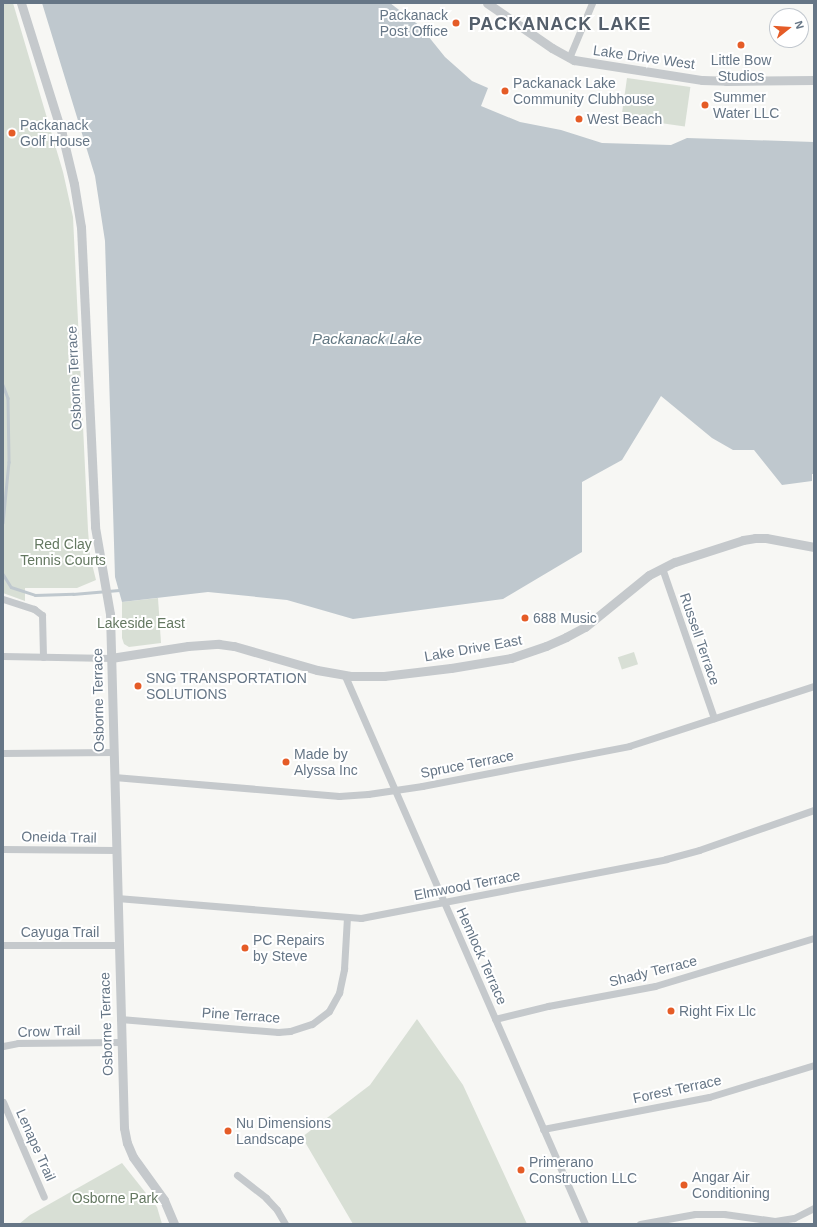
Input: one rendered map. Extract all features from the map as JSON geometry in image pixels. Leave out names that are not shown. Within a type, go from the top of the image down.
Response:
[{"type":"street","name":"Osborne Terrace","points":[[21,3],[62,134],[79,206],[83,243],[95,527],[110,614],[116,898],[123,1116],[127,1143],[137,1164],[164,1200],[174,1224]]},
{"type":"street","name":"Lake Drive West","points":[[487,3],[569,58],[589,64],[702,80],[814,80]]},
{"type":"street","points":[[569,58],[592,3]]},
{"type":"street","name":"Lake Drive East","points":[[111,658],[188,646],[219,644],[234,646],[317,670],[345,676],[384,676],[451,668],[511,658],[546,646],[585,627],[637,584],[662,568],[743,540],[766,538],[814,547]]},
{"type":"street","name":"Russell Terrace","points":[[662,568],[714,718]]},
{"type":"street","points":[[3,599],[34,609],[42,615],[43,657]]},
{"type":"street","points":[[3,656],[111,658]]},
{"type":"street","name":"Hemlock Terrace","points":[[345,676],[585,1224]]},
{"type":"street","name":"Spruce Terrace","points":[[114,777],[339,796],[396,790],[614,749],[814,686]]},
{"type":"street","points":[[3,753],[113,752]]},
{"type":"street","name":"Elmwood Terrace","points":[[116,898],[362,918],[666,859],[699,850],[814,810]]},
{"type":"street","name":"Oneida Trail","points":[[3,849],[115,850]]},
{"type":"street","name":"Pine Terrace","points":[[120,1019],[278,1032],[290,1031],[312,1024],[329,1011],[339,993],[345,961],[347,917]]},
{"type":"street","name":"Shady Terrace","points":[[495,1019],[548,1006],[655,986],[814,938]]},
{"type":"street","name":"Cayuga Trail","points":[[3,945],[118,945]]},
{"type":"street","name":"Crow Trail","points":[[3,1046],[18,1043],[121,1042]]},
{"type":"street","name":"Forest Terrace","points":[[543,1129],[709,1097],[814,1065]]},
{"type":"street","name":"Lenape Trail","points":[[3,1102],[44,1197]]},
{"type":"street","points":[[237,1175],[266,1198],[277,1210],[285,1224]]},
{"type":"street","points":[[640,1224],[695,1214],[724,1214],[775,1221],[794,1218],[814,1208]]},
{"type":"green space","name":"Red Clay Tennis Courts","points":[[3,3],[13,3],[63,172],[73,217],[88,530],[90,556],[96,580],[77,588],[25,588],[25,601],[3,593]]},
{"type":"green space","points":[[627,78],[690,87],[685,127],[621,118]]},
{"type":"green space","name":"Lakeside East","points":[[158,598],[161,643],[129,647],[124,644],[122,638],[122,602]]},
{"type":"green space","points":[[634,652],[638,664],[622,670],[618,657]]},
{"type":"green space","points":[[417,1019],[463,1085],[527,1224],[353,1224],[302,1137],[370,1085]]},
{"type":"green space","name":"Osborne Park","points":[[122,1163],[157,1207],[162,1224],[19,1224],[30,1215]]},
{"type":"water","name":"Packanack Lake","points":[[42,3],[390,3],[420,26],[445,57],[472,81],[488,88],[481,106],[520,122],[561,130],[602,143],[671,145],[687,138],[814,142],[814,474],[812,474],[812,481],[782,485],[754,450],[733,450],[712,438],[661,396],[622,460],[582,482],[582,552],[503,599],[353,619],[287,600],[208,592],[122,602],[115,577],[105,241],[95,176]]},
{"type":"waterway","points":[[3,385],[8,398],[9,462],[3,523]]},
{"type":"waterway","points":[[3,574],[11,587],[35,595],[73,594],[119,590]]},
{"type":"place","name":"Packanack Post Office","points":[[456,23]]},
{"type":"place","name":"Little Bow Studios","points":[[741,45]]},
{"type":"place","name":"Packanack Lake Community Clubhouse","points":[[505,91]]},
{"type":"place","name":"Summer Water LLC","points":[[705,105]]},
{"type":"place","name":"West Beach","points":[[579,119]]},
{"type":"place","name":"Packanack Golf House","points":[[12,133]]},
{"type":"place","name":"688 Music","points":[[525,618]]},
{"type":"place","name":"SNG TRANSPORTATION SOLUTIONS","points":[[138,686]]},
{"type":"place","name":"Made by Alyssa Inc","points":[[286,762]]},
{"type":"place","name":"PC Repairs by Steve","points":[[245,948]]},
{"type":"place","name":"Right Fix Llc","points":[[671,1011]]},
{"type":"place","name":"Nu Dimensions Landscape","points":[[228,1131]]},
{"type":"place","name":"Primerano Construction LLC","points":[[521,1170]]},
{"type":"place","name":"Angar Air Conditioning","points":[[684,1185]]},
{"type":"district","name":"PACKANACK LAKE","points":[[560,24]]}]
